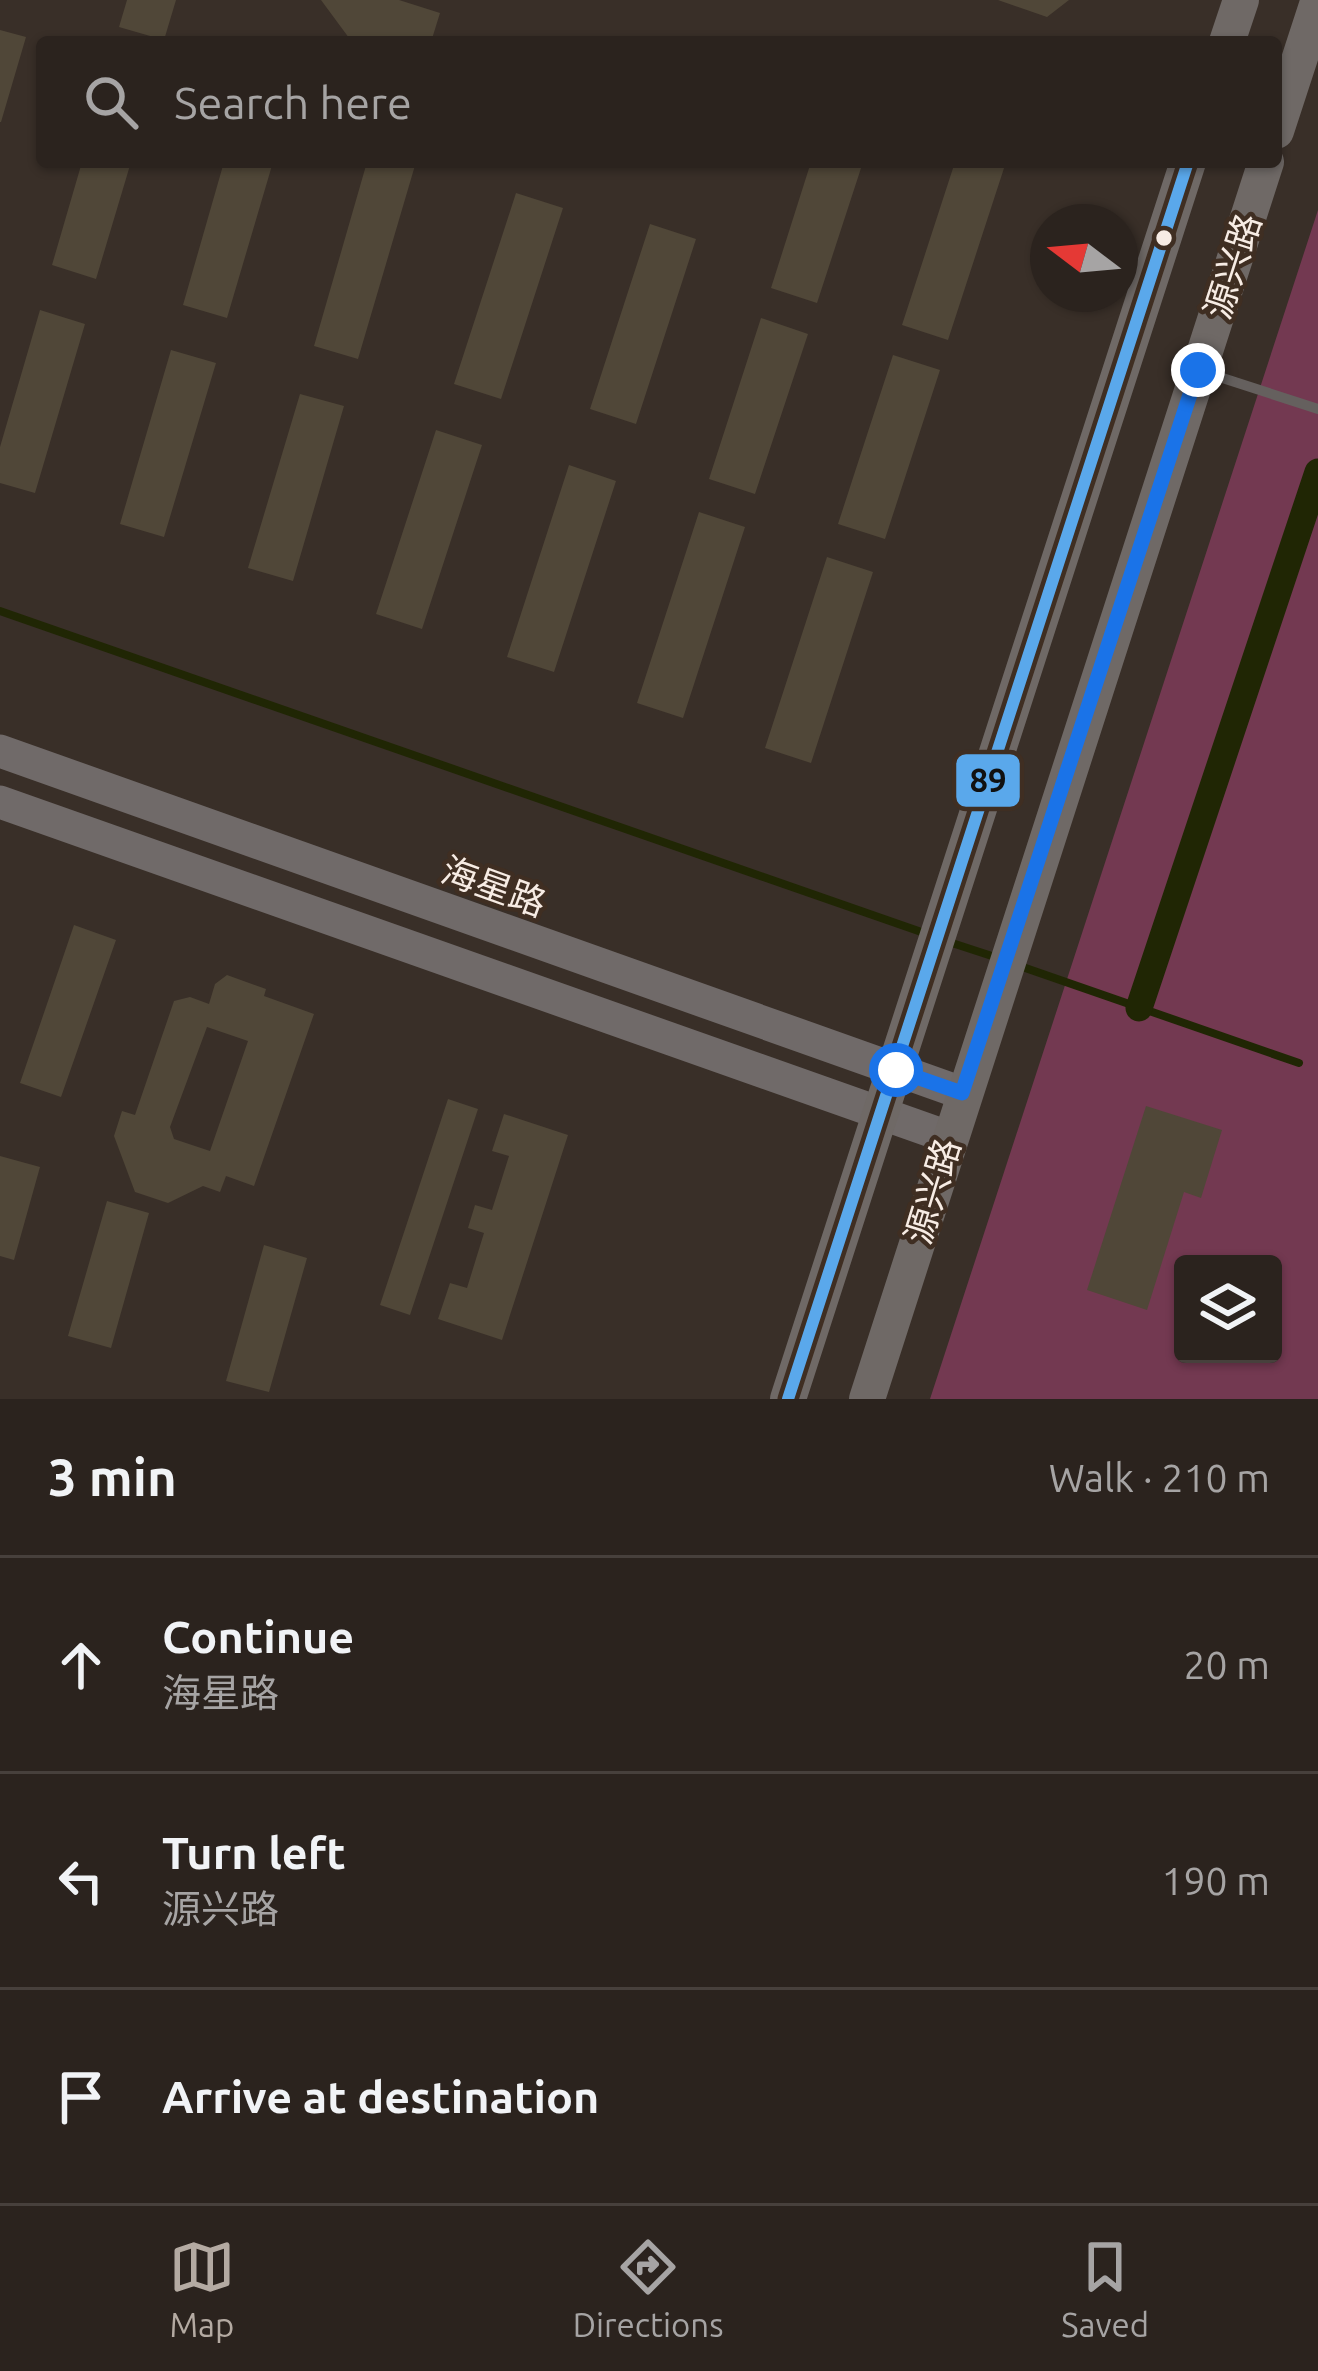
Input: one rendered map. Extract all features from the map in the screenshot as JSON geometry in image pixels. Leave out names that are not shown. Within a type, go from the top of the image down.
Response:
[{"type":"main road","points":[[1229,36],[1241,0]]},
{"type":"main road","points":[[1282,113],[1318,2]]},
{"type":"main road","name":"源兴路","points":[[788,1399],[1186,168]]},
{"type":"main road","name":"源兴路","points":[[867,1399],[1264,168]]},
{"type":"main road","name":"海星路","points":[[0,752],[962,1093]]},
{"type":"main road","points":[[0,802],[948,1137]]},
{"type":"lane","points":[[1198,370],[1318,409]]},
{"type":"shaded area","points":[[1318,210],[1318,1399],[930,1399]]},
{"type":"building","points":[[127,0],[176,0],[165,36],[119,27]]},
{"type":"building","points":[[321,0],[399,0],[440,13],[433,36],[348,36]]},
{"type":"building","points":[[998,0],[1069,0],[1047,17]]},
{"type":"building","points":[[0,30],[26,37],[1,122],[0,122]]},
{"type":"building","points":[[80,168],[129,168],[96,279],[52,265]]},
{"type":"building","points":[[222,168],[271,168],[227,318],[183,305]]},
{"type":"building","points":[[365,168],[414,168],[358,359],[314,346]]},
{"type":"building","points":[[809,168],[861,168],[817,303],[771,288]]},
{"type":"building","points":[[953,168],[1004,168],[948,340],[902,325]]},
{"type":"building","points":[[516,193],[563,208],[501,399],[454,384]]},
{"type":"building","points":[[650,224],[696,239],[636,424],[590,409]]},
{"type":"building","points":[[40,310],[85,324],[35,493],[0,483],[0,447]]},
{"type":"building","points":[[761,318],[808,334],[755,494],[709,479]]},
{"type":"building","points":[[171,350],[216,363],[164,537],[120,524]]},
{"type":"building","points":[[893,355],[940,370],[885,539],[838,524]]},
{"type":"building","points":[[300,394],[344,406],[293,581],[248,568]]},
{"type":"building","points":[[436,430],[482,445],[422,629],[376,614]]},
{"type":"building","points":[[569,465],[616,481],[554,672],[507,657]]},
{"type":"building","points":[[699,512],[745,527],[683,718],[637,703]]},
{"type":"building","points":[[827,557],[873,572],[811,763],[765,748]]},
{"type":"building","points":[[74,925],[116,940],[61,1097],[20,1083]]},
{"type":"building","points":[[227,975],[266,989],[264,996],[314,1014],[254,1186],[226,1176],[220,1192],[203,1186],[168,1203],[135,1192],[114,1136],[122,1111],[135,1115],[174,1001],[190,997],[209,1004],[215,984]],"holes":[[[207,1027],[248,1041],[210,1151],[174,1139],[170,1127]]]},
{"type":"building","points":[[448,1099],[478,1109],[410,1315],[380,1305]]},
{"type":"building","points":[[1146,1106],[1222,1130],[1201,1198],[1184,1192],[1147,1310],[1087,1290]]},
{"type":"building","points":[[504,1114],[568,1135],[502,1340],[438,1319],[450,1283],[467,1288],[484,1233],[468,1228],[475,1205],[492,1210],[509,1156],[492,1151]]},
{"type":"building","points":[[0,1156],[40,1167],[14,1260],[0,1256]]},
{"type":"building","points":[[107,1201],[149,1213],[111,1348],[68,1336]]},
{"type":"building","points":[[264,1245],[307,1258],[269,1392],[226,1381]]},
{"type":"waterway","points":[[1139,1008],[1318,472]]},
{"type":"waterway","points":[[0,611],[930,935]]},
{"type":"waterway","points":[[949,942],[998,958]]},
{"type":"waterway","points":[[1017,965],[1299,1063]]},
{"type":"transit line","name":"89","points":[[788,1399],[1186,168]]},
{"type":"route","points":[[896,1070],[962,1093],[1198,370]]}]
